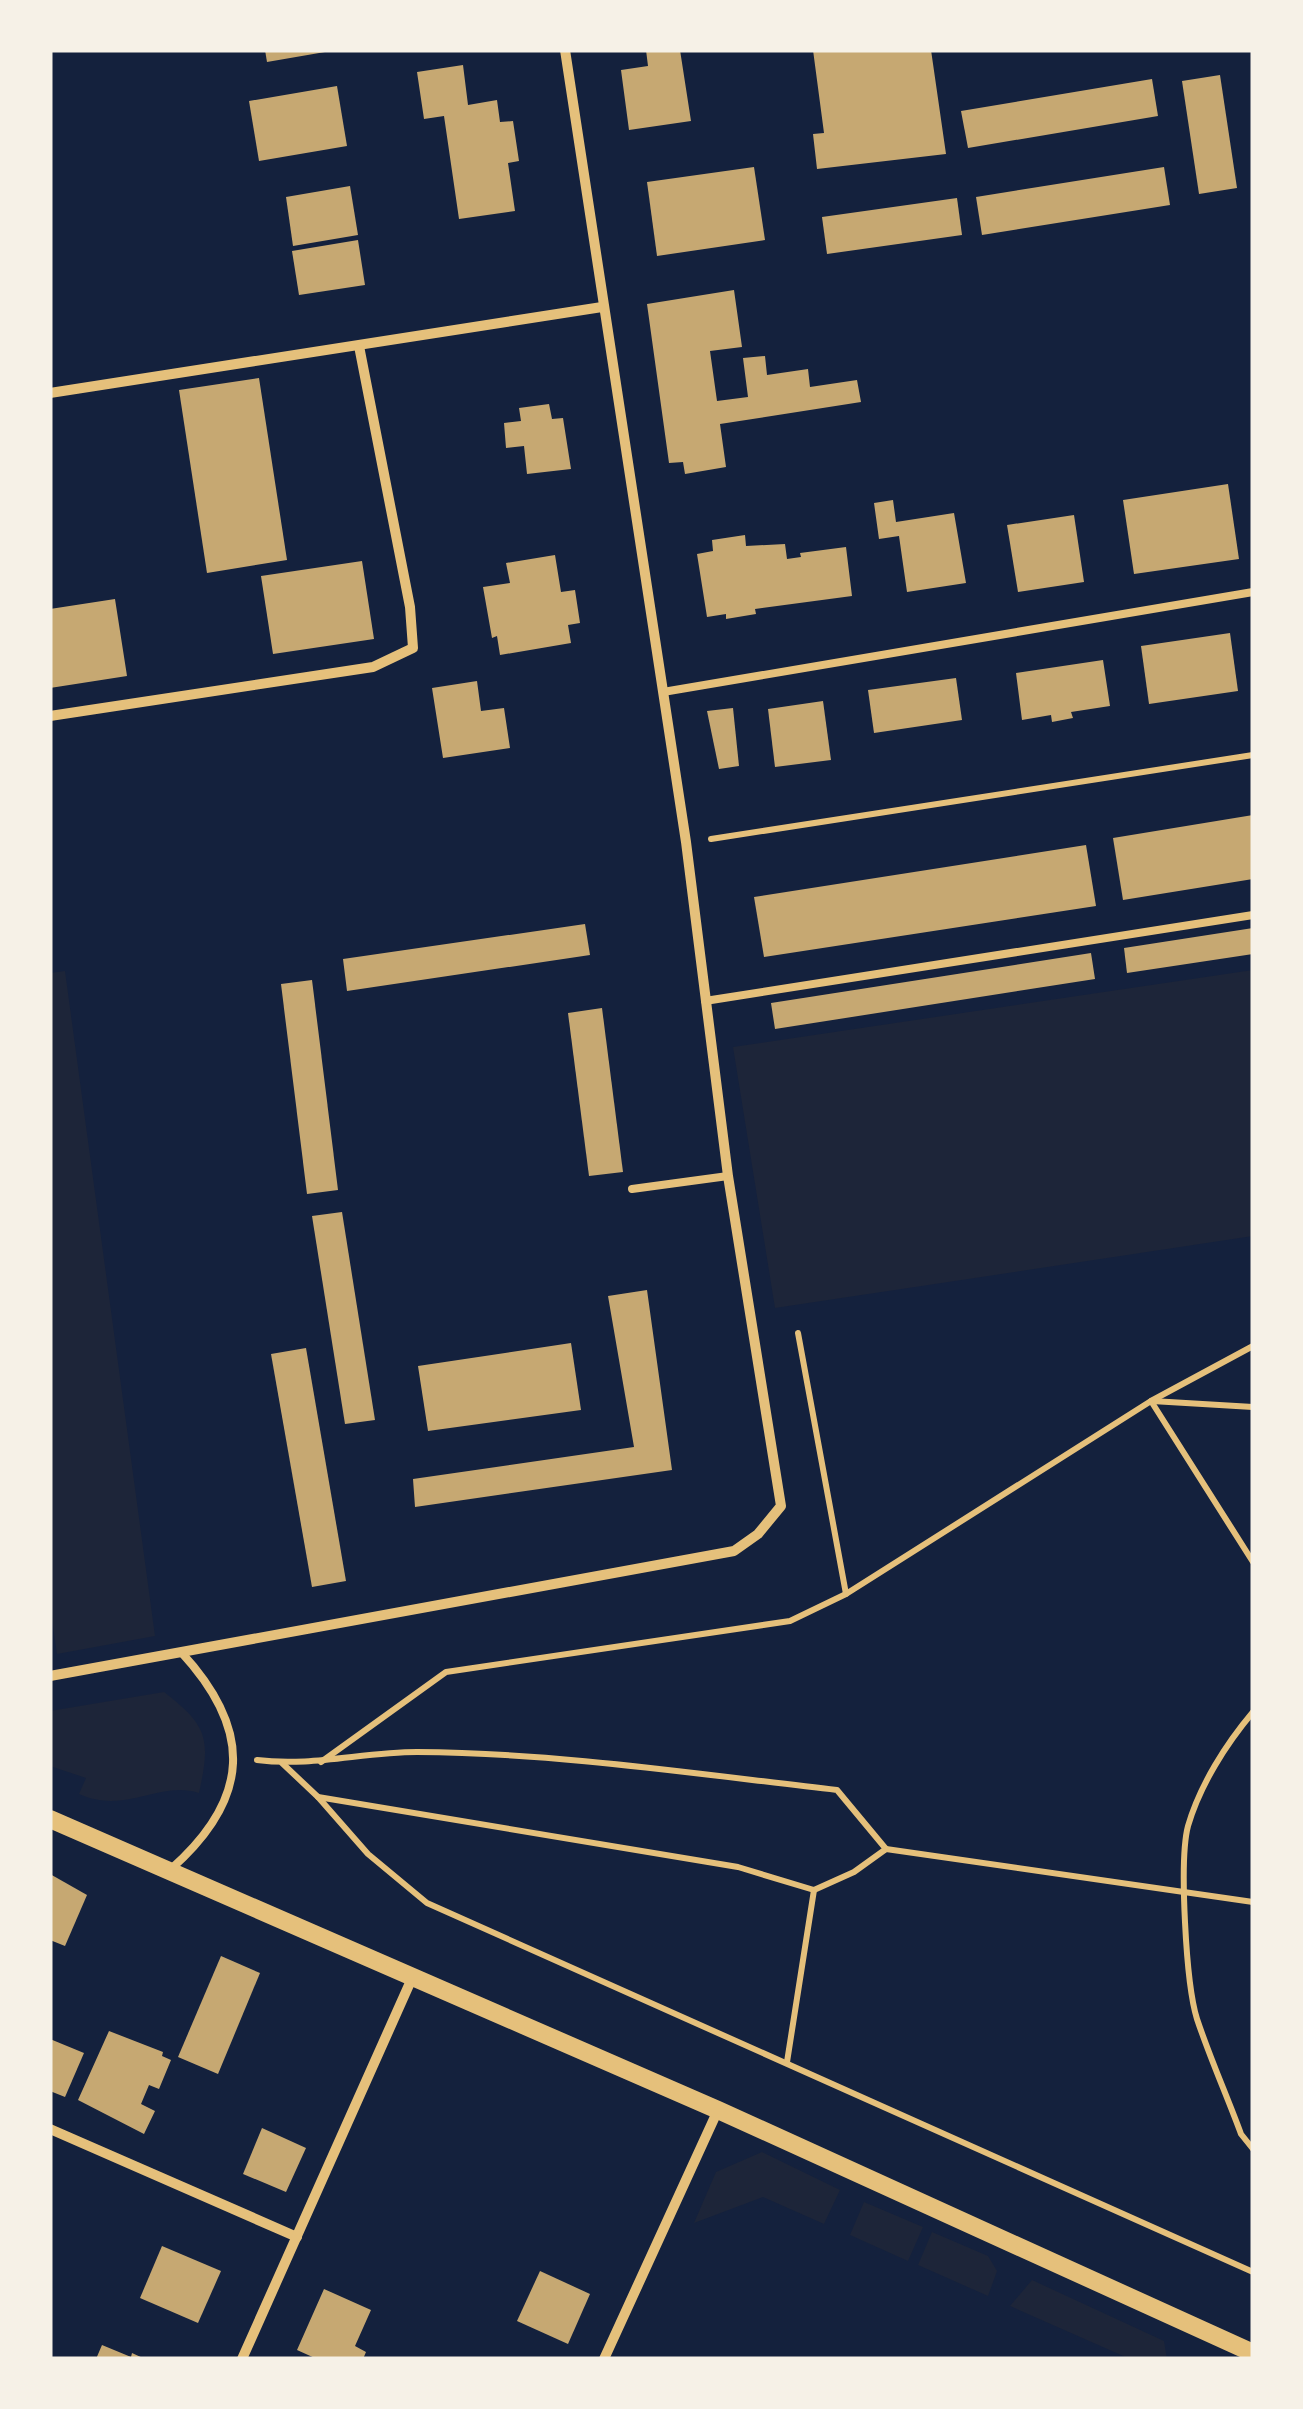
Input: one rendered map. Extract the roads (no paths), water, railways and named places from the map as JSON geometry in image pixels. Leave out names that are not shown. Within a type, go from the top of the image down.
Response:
[{"type":"street","points":[[50,1676],[734,1551],[758,1534],[781,1506],[728,1176],[686,842],[566,50]]},
{"type":"street","points":[[50,392],[602,307]]},
{"type":"street","points":[[50,716],[373,666],[412,648],[410,607],[359,346]]},
{"type":"street","points":[[50,1819],[414,1975],[1253,2353]]},
{"type":"street","points":[[242,2359],[414,1975]]},
{"type":"street","points":[[604,2359],[718,2110]]},
{"type":"street","points":[[50,2129],[297,2237]]},
{"type":"lane","points":[[663,692],[1253,592]]},
{"type":"lane","points":[[705,1001],[1253,916]]},
{"type":"lane","points":[[632,1190],[728,1176]]},
{"type":"lane","points":[[168,1872],[204,1840],[223,1808],[234,1758],[230,1725],[210,1684],[181,1652]]}]
